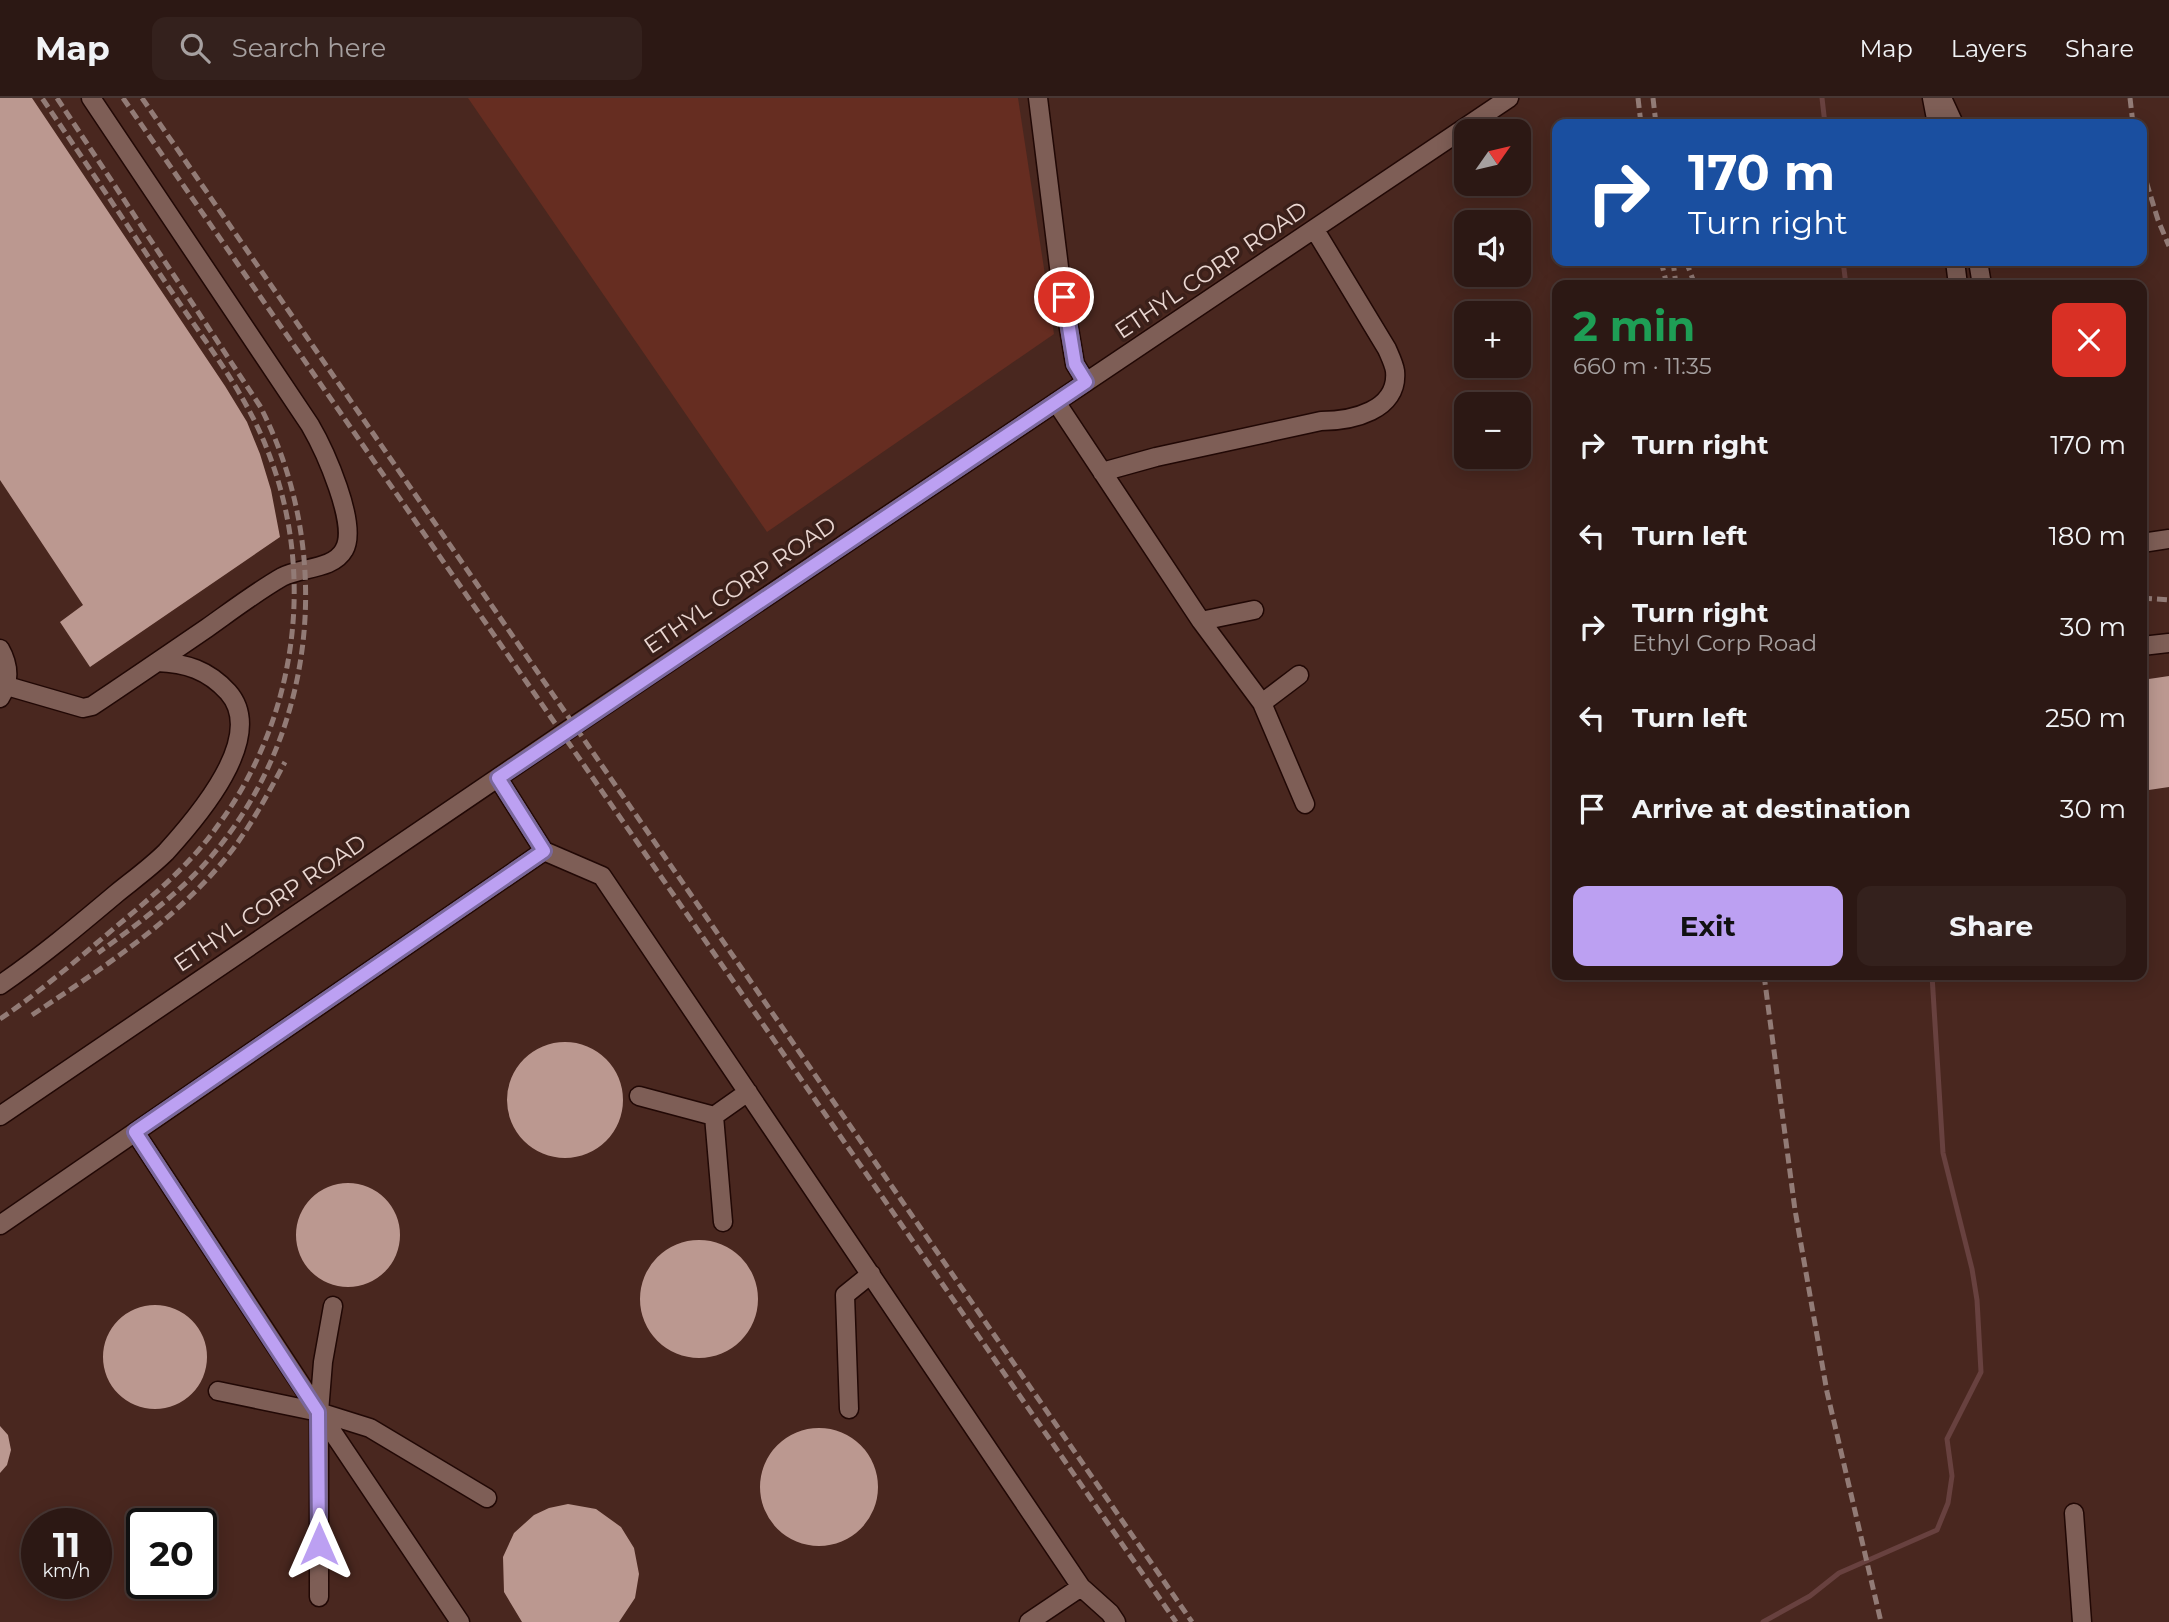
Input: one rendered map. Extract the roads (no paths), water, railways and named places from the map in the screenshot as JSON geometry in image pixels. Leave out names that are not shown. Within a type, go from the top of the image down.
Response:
[{"type":"lane","points":[[0,649],[7,665],[4,692],[83,708],[92,706],[283,577],[335,559],[343,552],[348,541],[348,528],[332,472],[310,425],[92,98]]},
{"type":"lane","points":[[1038,98],[1062,287],[1075,364],[1086,382]]},
{"type":"lane","name":"ETHYL CORP ROAD","points":[[0,1116],[1510,98]]},
{"type":"lane","points":[[1932,98],[1936,119]]},
{"type":"lane","points":[[1942,98],[1952,119]]},
{"type":"lane","points":[[1102,472],[1156,457],[1321,421],[1347,421],[1378,408],[1394,390],[1395,369],[1387,349],[1315,230]]},
{"type":"lane","points":[[1056,402],[1201,621],[1227,669],[1262,703],[1305,804]]},
{"type":"lane","points":[[2147,542],[2169,539]]},
{"type":"lane","points":[[1201,621],[1254,610]]},
{"type":"lane","points":[[2147,645],[2169,643]]},
{"type":"lane","points":[[0,985],[31,964],[164,854],[191,823],[232,762],[238,743],[239,727],[233,698],[214,678],[197,668],[157,662]]},
{"type":"lane","points":[[1262,703],[1299,675]]},
{"type":"lane","points":[[498,778],[544,851],[602,876],[1080,1587],[1110,1613],[1116,1622]]},
{"type":"lane","points":[[0,1225],[544,851]]},
{"type":"lane","points":[[714,1116],[748,1092]]},
{"type":"lane","points":[[639,1096],[714,1116]]},
{"type":"lane","points":[[714,1116],[723,1222]]},
{"type":"lane","points":[[135,1132],[318,1412],[460,1622]]},
{"type":"lane","points":[[849,1409],[845,1295],[871,1274]]},
{"type":"lane","points":[[319,1597],[318,1412],[333,1306]]},
{"type":"lane","points":[[218,1391],[318,1412],[370,1428],[487,1499]]},
{"type":"lane","points":[[2074,1513],[2082,1622]]},
{"type":"lane","points":[[1029,1622],[1080,1587]]},
{"type":"waterway","points":[[1822,98],[1824,119]]},
{"type":"waterway","points":[[1844,266],[1845,280]]},
{"type":"waterway","points":[[1763,1622],[1810,1596],[1839,1573],[1937,1530],[1948,1503],[1952,1476],[1947,1439],[1981,1372],[1977,1300],[1972,1269],[1943,1153],[1932,980]]},
{"type":"railway","points":[[0,1019],[54,979],[149,898],[178,872],[216,828],[243,786],[265,741],[281,694],[291,645],[294,595],[292,546],[282,497],[267,449],[249,410],[215,354],[42,98]]},
{"type":"railway","points":[[57,98],[260,406],[284,464],[299,524],[305,585],[302,646],[291,706],[270,764],[240,818],[189,880],[98,953]]},
{"type":"railway","points":[[123,98],[1176,1622]]},
{"type":"railway","points":[[142,98],[1192,1622]]},
{"type":"railway","points":[[1638,98],[1640,119]]},
{"type":"railway","points":[[1653,98],[1655,119]]},
{"type":"railway","points":[[2130,98],[2132,119]]},
{"type":"railway","points":[[2147,184],[2169,246]]},
{"type":"railway","points":[[1662,266],[1666,280]]},
{"type":"railway","points":[[1674,266],[1675,280]]},
{"type":"railway","points":[[1688,266],[1693,280]]},
{"type":"railway","points":[[2147,598],[2169,600]]},
{"type":"railway","points":[[32,1015],[140,940],[189,897],[233,849],[285,762]]},
{"type":"railway","points":[[1765,980],[1795,1210],[1827,1392],[1881,1622]]}]
